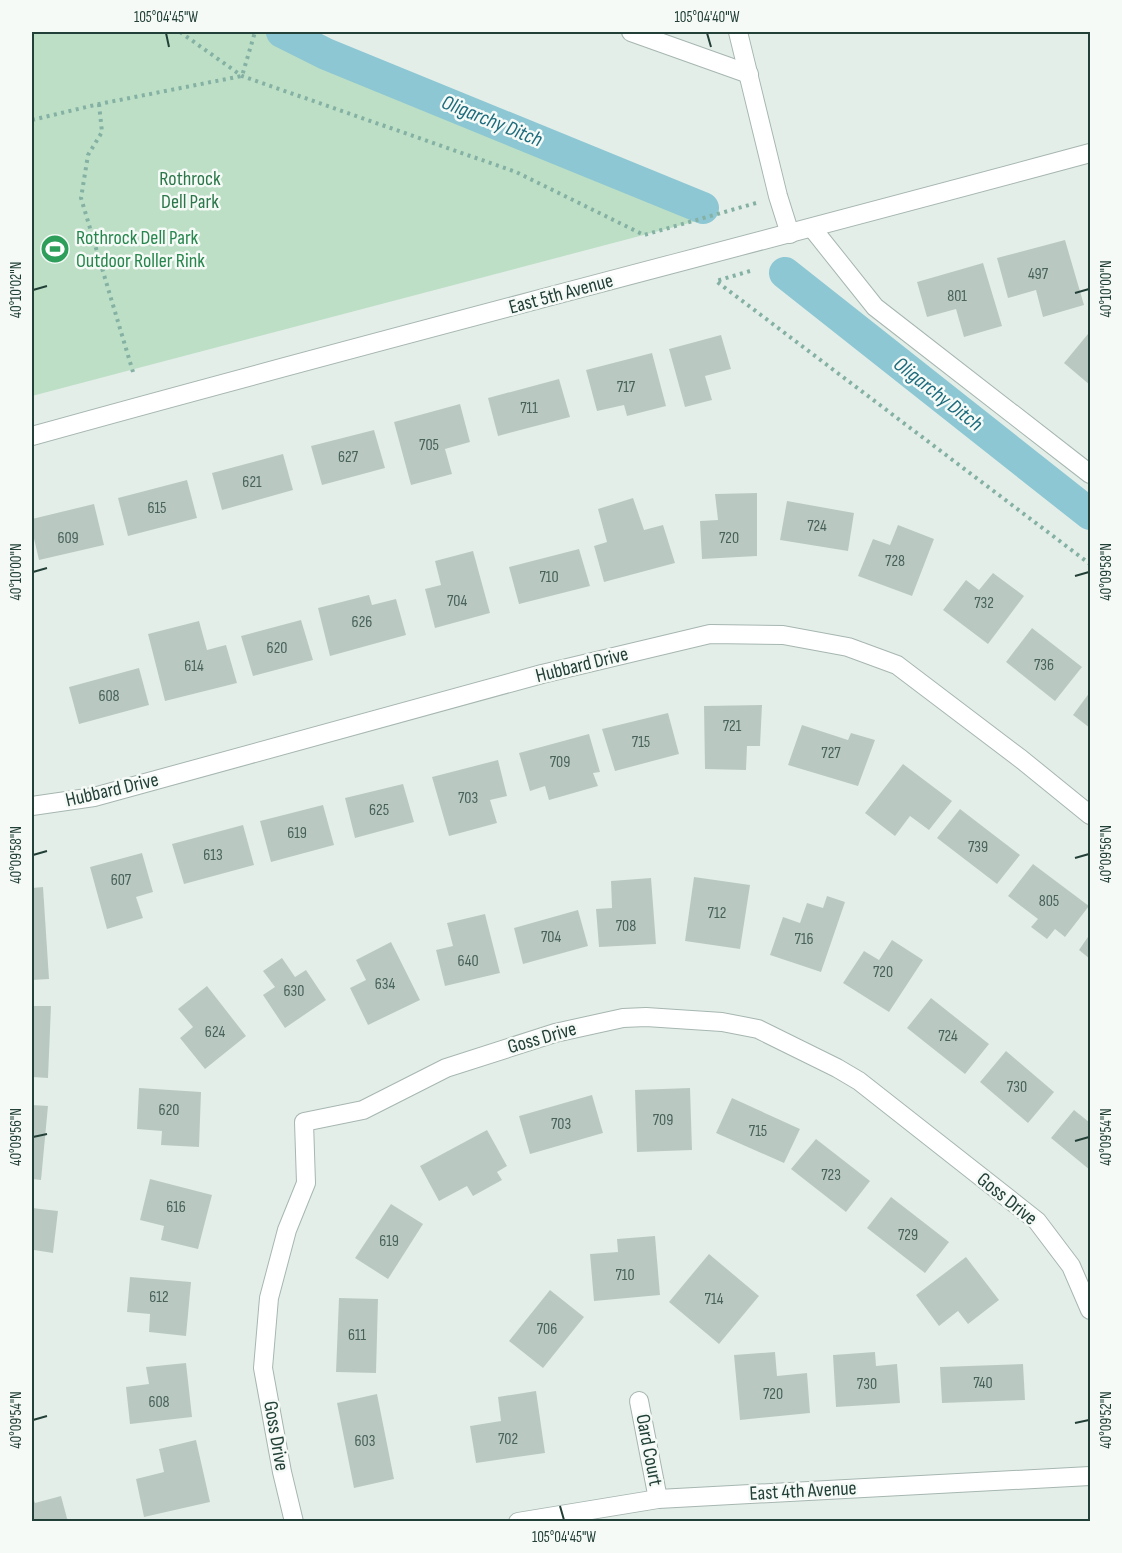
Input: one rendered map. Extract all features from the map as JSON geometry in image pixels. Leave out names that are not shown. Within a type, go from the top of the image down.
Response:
[{"type":"street","points":[[631,32],[749,74]]},
{"type":"street","points":[[738,32],[778,196],[790,234]]},
{"type":"street","name":"East 5th Avenue","points":[[32,436],[248,376],[1090,153]]},
{"type":"street","points":[[812,228],[875,307],[1090,474]]},
{"type":"street","name":"Hubbard Drive","points":[[32,806],[94,797],[542,674],[710,634],[783,634],[848,647],[897,665],[1021,759],[1090,815]]},
{"type":"street","name":"Goss Drive","points":[[294,1521],[282,1472],[263,1368],[270,1298],[287,1230],[306,1183],[304,1122],[363,1110],[446,1068],[555,1033],[623,1018],[646,1017],[722,1022],[758,1029],[837,1068],[859,1081],[1037,1221],[1071,1266],[1090,1310]]},
{"type":"street","name":"Oard Court","points":[[639,1401],[658,1499]]},
{"type":"street","name":"East 4th Avenue","points":[[518,1521],[658,1499],[1090,1476]]},
{"type":"path","points":[[32,120],[99,104],[242,76],[255,32]]},
{"type":"path","points":[[99,104],[102,132],[88,155],[81,198],[133,372]]},
{"type":"green space","name":"Rothrock Dell Park","points":[[32,32],[282,32],[326,54],[712,217],[32,396]]},
{"type":"building","points":[[1065,240],[1084,305],[1043,317],[1036,290],[1008,298],[997,258]]},
{"type":"building","points":[[983,263],[1002,326],[964,337],[956,309],[927,317],[917,282]]},
{"type":"building","points":[[1088,334],[1090,335],[1090,385],[1064,363]]},
{"type":"building","points":[[721,335],[731,369],[705,376],[712,400],[685,407],[669,349]]},
{"type":"building","points":[[652,353],[666,406],[627,416],[624,405],[597,411],[586,370]]},
{"type":"building","points":[[559,379],[570,417],[498,436],[488,398]]},
{"type":"building","points":[[460,404],[470,442],[445,449],[452,474],[411,485],[394,422]]},
{"type":"building","points":[[374,430],[385,468],[322,485],[311,446]]},
{"type":"building","points":[[283,454],[293,490],[222,510],[212,473]]},
{"type":"building","points":[[187,480],[197,518],[128,536],[118,498]]},
{"type":"building","points":[[757,493],[757,556],[702,559],[700,521],[718,520],[715,494]]},
{"type":"building","points":[[633,498],[644,530],[663,525],[675,563],[604,582],[594,546],[607,542],[598,509]]},
{"type":"building","points":[[787,501],[854,513],[848,551],[780,540]]},
{"type":"building","points":[[94,504],[104,545],[39,560],[32,530],[32,519]]},
{"type":"building","points":[[898,525],[934,539],[912,596],[858,576],[873,539],[890,545]]},
{"type":"building","points":[[579,549],[590,586],[519,604],[509,567]]},
{"type":"building","points":[[473,551],[490,613],[435,628],[425,589],[441,585],[435,561]]},
{"type":"building","points":[[993,573],[1024,596],[988,644],[943,610],[966,580],[979,590]]},
{"type":"building","points":[[369,595],[372,605],[396,599],[406,635],[330,656],[318,608]]},
{"type":"building","points":[[301,620],[313,660],[253,676],[241,636]]},
{"type":"building","points":[[199,621],[207,650],[226,645],[237,683],[165,701],[148,634]]},
{"type":"building","points":[[1032,628],[1082,667],[1055,701],[1006,662]]},
{"type":"building","points":[[139,668],[149,705],[79,724],[69,687]]},
{"type":"building","points":[[1090,692],[1090,728],[1073,715]]},
{"type":"building","points":[[762,705],[760,746],[747,746],[746,770],[705,769],[704,706]]},
{"type":"building","points":[[668,713],[679,754],[615,771],[602,729]]},
{"type":"building","points":[[802,725],[848,740],[851,733],[875,740],[858,786],[788,765]]},
{"type":"building","points":[[589,734],[600,772],[593,773],[598,786],[549,800],[545,786],[530,791],[519,753]]},
{"type":"building","points":[[498,760],[507,796],[490,800],[497,823],[449,836],[432,777]]},
{"type":"building","points":[[903,764],[952,801],[929,830],[910,816],[895,836],[865,813]]},
{"type":"building","points":[[403,784],[414,822],[355,838],[345,798]]},
{"type":"building","points":[[323,805],[334,845],[271,862],[260,821]]},
{"type":"building","points":[[960,809],[1020,855],[997,884],[937,838]]},
{"type":"building","points":[[243,825],[254,865],[184,884],[172,844]]},
{"type":"building","points":[[142,853],[153,892],[136,897],[143,918],[107,929],[90,867]]},
{"type":"building","points":[[1033,864],[1089,906],[1065,937],[1055,929],[1047,939],[1031,927],[1038,919],[1008,896]]},
{"type":"building","points":[[694,877],[750,885],[740,949],[685,941]]},
{"type":"building","points":[[651,878],[656,944],[599,947],[596,909],[612,908],[611,881]]},
{"type":"building","points":[[43,887],[49,979],[32,980],[32,888]]},
{"type":"building","points":[[827,896],[845,902],[821,972],[770,955],[783,917],[800,923],[807,903],[823,908]]},
{"type":"building","points":[[578,910],[588,946],[523,964],[514,928]]},
{"type":"building","points":[[485,914],[500,973],[445,986],[436,950],[453,946],[447,923]]},
{"type":"building","points":[[1090,934],[1090,959],[1079,950]]},
{"type":"building","points":[[892,940],[923,960],[889,1012],[843,983],[864,951],[879,960]]},
{"type":"building","points":[[391,942],[420,1000],[368,1025],[350,988],[366,980],[356,960]]},
{"type":"building","points":[[282,958],[295,977],[306,970],[326,1000],[285,1028],[263,995],[275,987],[263,971]]},
{"type":"building","points":[[207,986],[246,1036],[205,1069],[180,1038],[193,1027],[178,1009]]},
{"type":"building","points":[[931,998],[989,1044],[965,1074],[907,1028]]},
{"type":"building","points":[[32,1006],[51,1006],[48,1078],[32,1077]]},
{"type":"building","points":[[1006,1051],[1054,1092],[1028,1123],[980,1082]]},
{"type":"building","points":[[139,1088],[201,1092],[199,1147],[161,1145],[162,1131],[137,1129]]},
{"type":"building","points":[[690,1088],[692,1150],[637,1152],[635,1090]]},
{"type":"building","points":[[592,1095],[603,1133],[530,1154],[519,1116]]},
{"type":"building","points":[[732,1098],[800,1129],[784,1163],[716,1133]]},
{"type":"building","points":[[32,1105],[48,1106],[41,1180],[32,1179]]},
{"type":"building","points":[[1074,1110],[1089,1122],[1090,1120],[1090,1170],[1051,1138]]},
{"type":"building","points":[[487,1130],[507,1166],[497,1172],[502,1180],[473,1196],[467,1186],[439,1201],[420,1166]]},
{"type":"building","points":[[816,1139],[870,1181],[846,1212],[791,1169]]},
{"type":"building","points":[[150,1179],[212,1195],[198,1249],[161,1240],[164,1226],[140,1220]]},
{"type":"building","points":[[891,1197],[949,1242],[925,1273],[867,1228]]},
{"type":"building","points":[[391,1204],[423,1224],[388,1279],[355,1258]]},
{"type":"building","points":[[32,1208],[58,1211],[53,1253],[34,1250],[33,1260],[32,1260]]},
{"type":"building","points":[[655,1236],[660,1295],[594,1301],[590,1254],[618,1252],[617,1239]]},
{"type":"building","points":[[709,1254],[759,1296],[719,1344],[669,1302]]},
{"type":"building","points":[[966,1257],[999,1300],[968,1324],[958,1311],[939,1326],[916,1295]]},
{"type":"building","points":[[130,1277],[191,1282],[186,1336],[149,1332],[150,1314],[127,1312]]},
{"type":"building","points":[[550,1290],[584,1317],[543,1368],[509,1341]]},
{"type":"building","points":[[339,1298],[378,1299],[376,1373],[336,1372]]},
{"type":"building","points":[[775,1352],[777,1376],[807,1373],[810,1413],[740,1420],[734,1355]]},
{"type":"building","points":[[875,1352],[876,1366],[897,1364],[900,1403],[836,1407],[833,1355]]},
{"type":"building","points":[[186,1363],[192,1417],[130,1424],[126,1387],[149,1384],[146,1367]]},
{"type":"building","points":[[1023,1364],[1025,1400],[942,1403],[940,1367]]},
{"type":"building","points":[[536,1391],[545,1453],[476,1463],[470,1426],[501,1421],[498,1397]]},
{"type":"building","points":[[377,1394],[394,1479],[354,1488],[337,1403]]},
{"type":"building","points":[[196,1440],[210,1502],[144,1517],[136,1479],[164,1472],[159,1449]]},
{"type":"building","points":[[32,1495],[35,1503],[61,1496],[68,1522],[32,1522]]},
{"type":"waterway","name":"Oligarchy Ditch","points":[[282,32],[326,54],[703,208]]},
{"type":"waterway","name":"Oligarchy Ditch","points":[[785,273],[1090,514]]},
{"type":"place","name":"Rothrock Dell Park Outdoor Roller Rink","points":[[55,249]]}]
